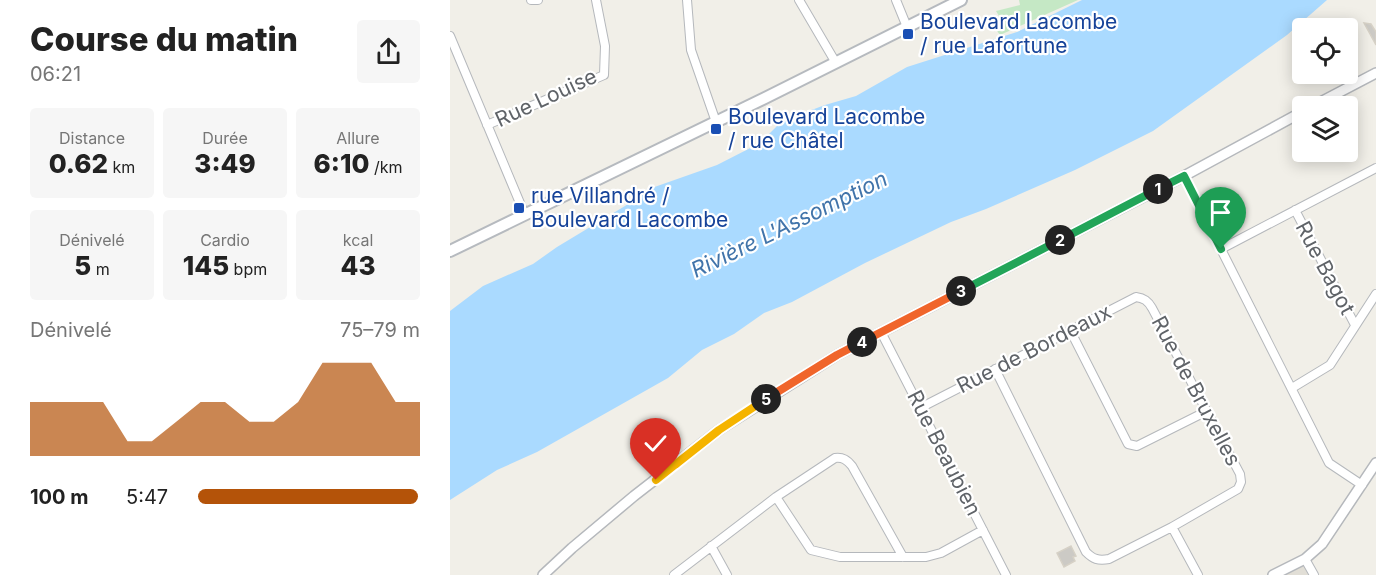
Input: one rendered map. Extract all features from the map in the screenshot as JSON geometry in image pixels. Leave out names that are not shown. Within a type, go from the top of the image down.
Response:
[{"type":"main road","points":[[450,251],[961,0]]},
{"type":"street","points":[[531,0],[538,0]]},
{"type":"street","name":"Rue Louise","points":[[488,125],[604,75],[605,46],[596,0]]},
{"type":"street","points":[[687,0],[691,50],[716,122]]},
{"type":"street","points":[[799,0],[836,63]]},
{"type":"street","points":[[896,0],[907,27]]},
{"type":"street","points":[[450,36],[525,215]]},
{"type":"street","points":[[1332,96],[1376,73]]},
{"type":"street","points":[[543,575],[634,496],[719,430],[837,355],[1184,176],[1292,117]]},
{"type":"street","points":[[1221,249],[1376,168]]},
{"type":"street","points":[[1184,176],[1329,463],[1362,485]]},
{"type":"street","name":"Rue Bagot","points":[[1295,210],[1355,325]]},
{"type":"street","points":[[1292,388],[1330,365],[1376,294]]},
{"type":"street","name":"Rue de Bordeaux","points":[[921,408],[1136,297],[1148,302]]},
{"type":"street","name":"Rue de Bruxelles","points":[[1148,302],[1240,474],[1241,482],[1238,489],[1172,527]]},
{"type":"street","points":[[1071,330],[1128,444],[1137,446],[1207,411]]},
{"type":"street","name":"Rue Beaubien","points":[[881,332],[1006,575]]},
{"type":"street","points":[[995,369],[1086,552],[1092,559],[1109,559],[1172,527],[1198,575]]},
{"type":"street","points":[[674,575],[776,497],[835,458],[841,457],[852,466],[903,557]]},
{"type":"street","points":[[1274,575],[1305,559],[1322,544],[1376,463]]},
{"type":"street","points":[[776,497],[811,550],[840,557],[926,557],[941,553],[983,530]]},
{"type":"street","points":[[711,546],[727,575]]},
{"type":"street","points":[[1305,559],[1314,575]]},
{"type":"shaded area","points":[[1305,559],[1313,575],[1276,575]]},
{"type":"green space","points":[[1019,0],[1078,0],[1000,35],[994,27],[999,16],[996,11],[1020,5]]},
{"type":"water","name":"Rivière L'Assomption","points":[[1082,0],[1327,0],[1306,18],[1292,18],[1292,31],[1287,35],[1153,131],[1075,170],[951,222],[865,263],[792,302],[764,313],[734,334],[702,350],[668,378],[537,452],[497,470],[450,500],[450,311],[483,286],[533,264],[625,206],[646,190],[717,165],[768,139],[768,135],[782,121],[856,96],[907,67],[1017,32]]},
{"type":"building","points":[[1364,23],[1371,24],[1376,32],[1376,45]]},
{"type":"building","points":[[1071,546],[1076,556],[1073,557],[1075,561],[1064,567],[1057,553]]},
{"type":"place","name":"Boulevard Lacombe / rue Lafortune","points":[[908,34]]},
{"type":"place","name":"Boulevard Lacombe / rue Châtel","points":[[716,129]]},
{"type":"place","name":"rue Villandré / Boulevard Lacombe","points":[[519,208]]},
{"type":"route","points":[[656,480],[742,414],[837,355],[1184,176],[1221,249]]}]
